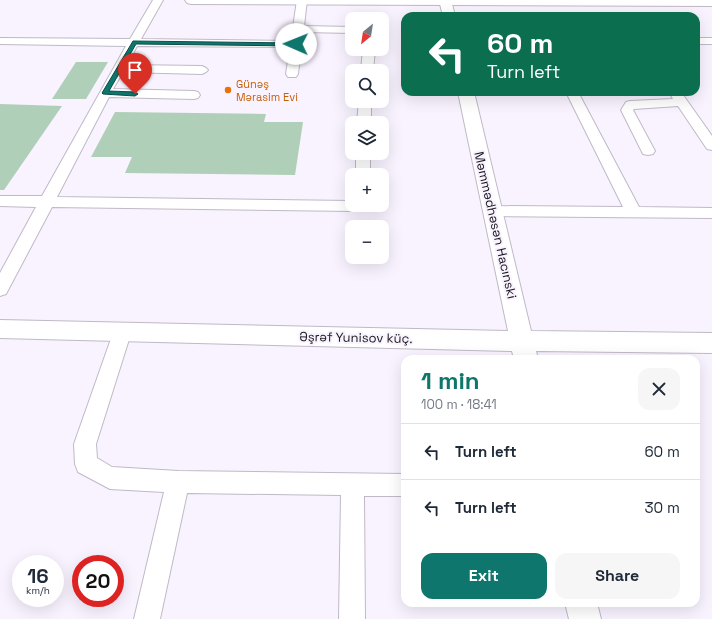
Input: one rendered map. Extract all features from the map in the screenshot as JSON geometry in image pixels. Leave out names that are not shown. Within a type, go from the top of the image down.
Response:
[{"type":"street","points":[[191,0],[712,2]]},
{"type":"street","points":[[445,0],[448,12]]},
{"type":"street","name":"Məmmədhəsən Hacınski","points":[[467,96],[524,350]]},
{"type":"street","name":"Əşrəf Yunisov küç.","points":[[0,329],[524,350],[712,343]]},
{"type":"street","points":[[582,607],[585,619]]},
{"type":"lane","points":[[0,289],[105,93],[158,0]]},
{"type":"lane","points":[[292,74],[302,0]]},
{"type":"lane","points":[[298,29],[345,30]]},
{"type":"lane","points":[[0,41],[296,44]]},
{"type":"lane","points":[[700,41],[712,41]]},
{"type":"lane","points":[[119,68],[202,70]]},
{"type":"lane","points":[[105,93],[194,95]]},
{"type":"lane","points":[[574,96],[634,213]]},
{"type":"lane","points":[[648,151],[627,110],[630,106],[678,97],[708,135],[712,146]]},
{"type":"lane","points":[[0,201],[345,206]]},
{"type":"lane","points":[[493,212],[712,213]]},
{"type":"lane","points":[[122,333],[85,444],[86,464],[110,478],[178,482],[401,485]]},
{"type":"lane","points":[[147,619],[178,482]]},
{"type":"lane","points":[[352,619],[353,484]]},
{"type":"green space","points":[[76,62],[108,62],[86,99],[52,99]]},
{"type":"green space","points":[[0,104],[62,106],[4,190],[0,190]]},
{"type":"green space","points":[[115,112],[266,114],[264,122],[303,122],[295,175],[125,173],[132,157],[91,157]]},
{"type":"place","name":"Günəş Mərasim Evi","points":[[228,90]]},
{"type":"route","points":[[135,94],[105,93],[135,42],[296,44]]}]
